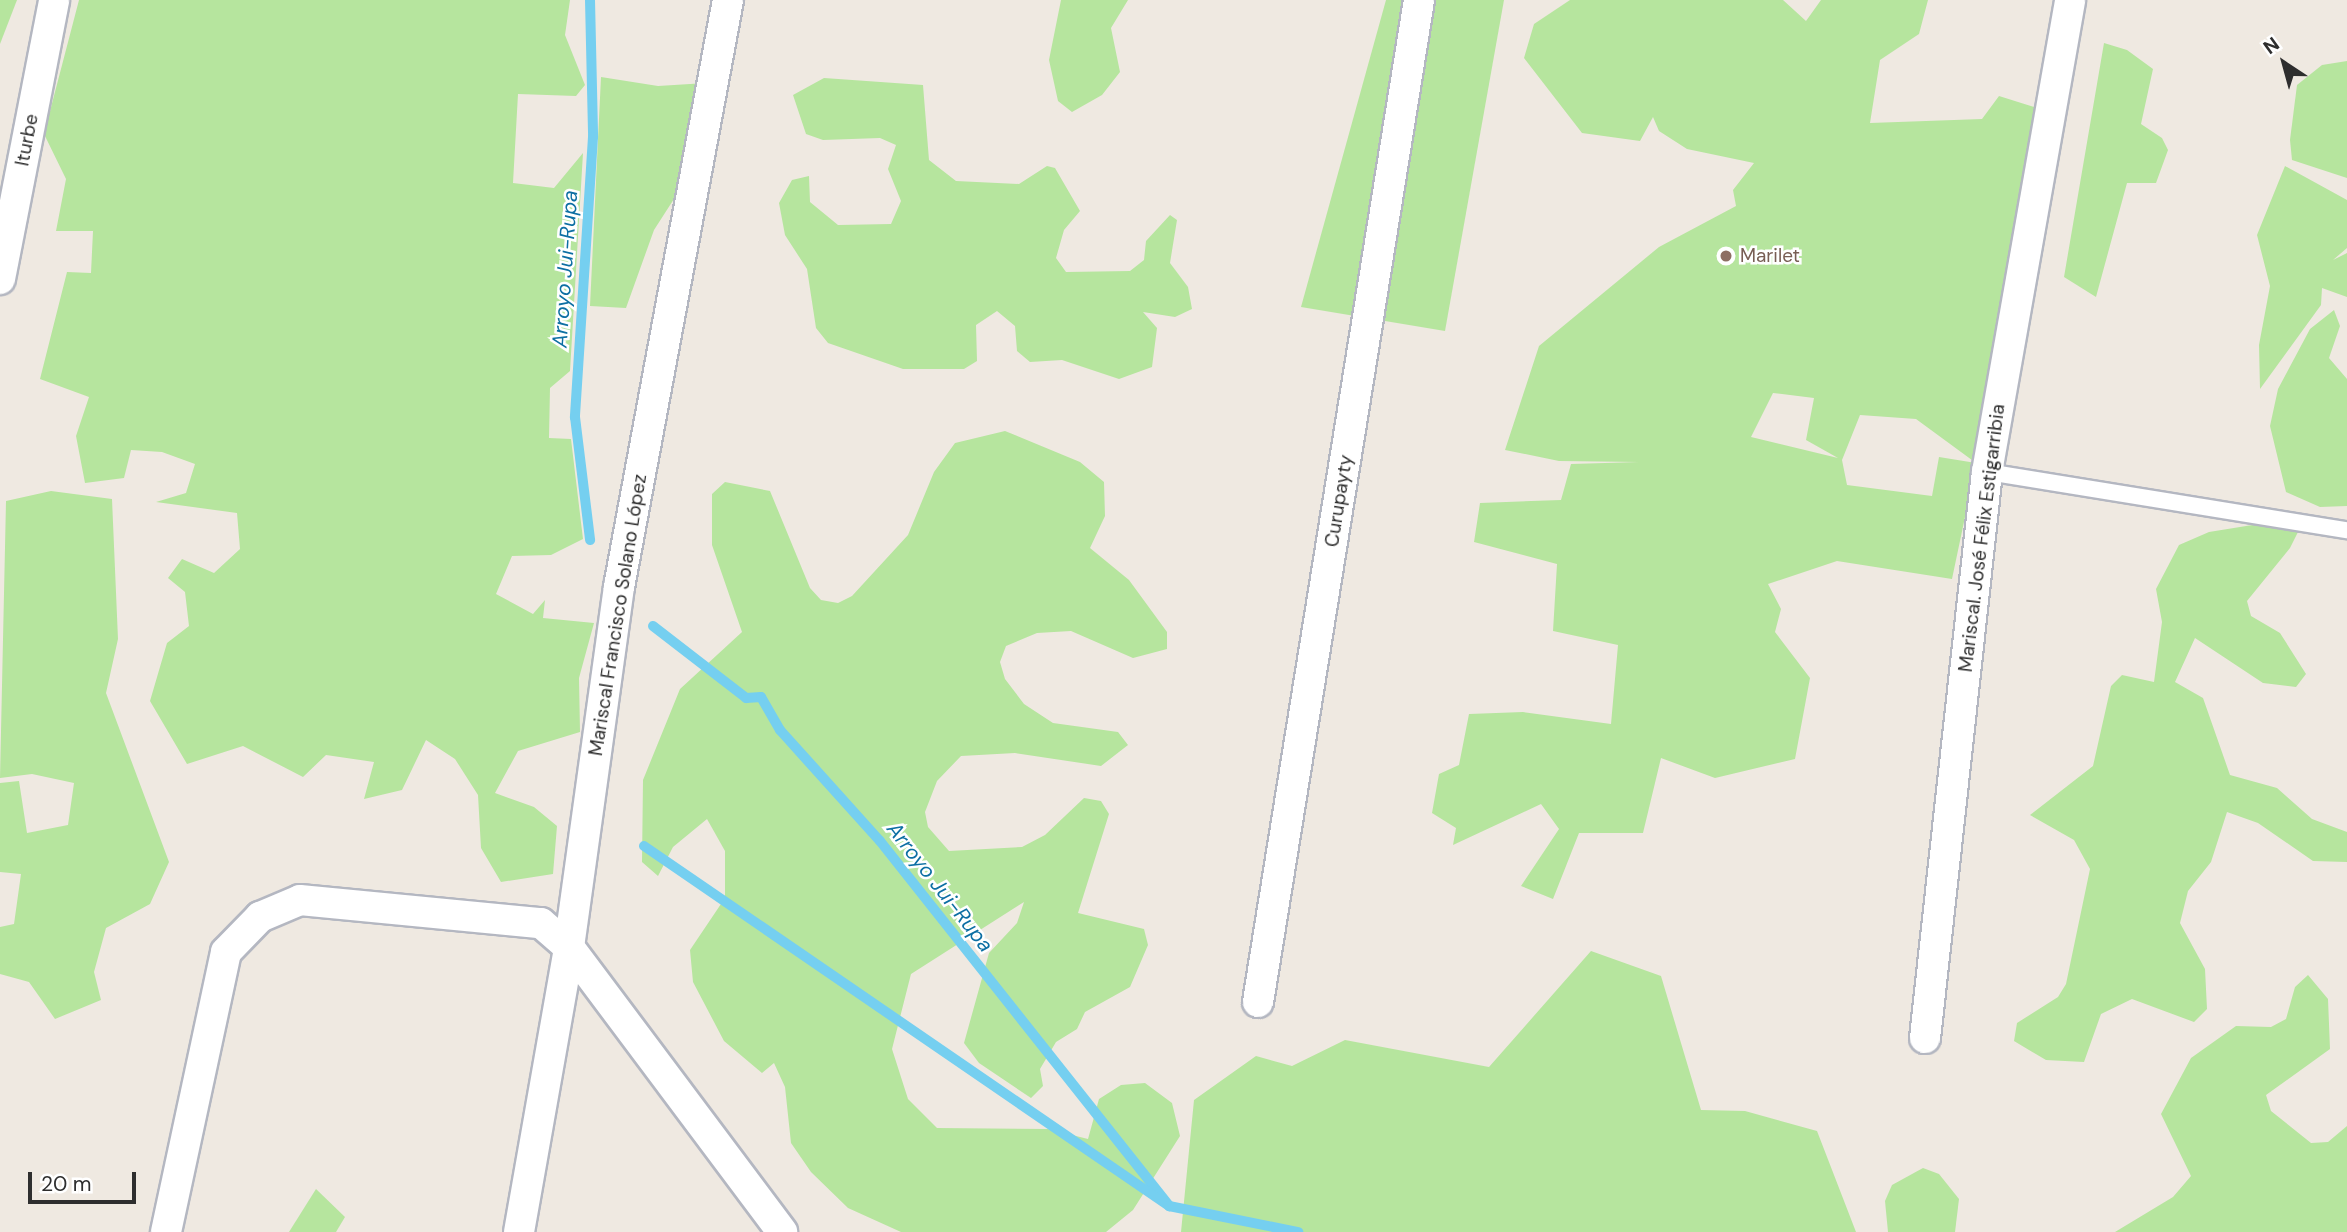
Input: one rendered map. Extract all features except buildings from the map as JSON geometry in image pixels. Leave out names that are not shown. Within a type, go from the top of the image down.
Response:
[{"type":"street","name":"Iturbe","points":[[0,279],[54,0]]},
{"type":"street","name":"Mariscal Francisco Solano López","points":[[519,1232],[569,947],[619,586],[727,0]]},
{"type":"street","name":"Curupayty","points":[[1258,1002],[1419,0]]},
{"type":"street","name":"Mariscal. José Félix Estigarribia","points":[[1925,1038],[1987,472],[2070,0]]},
{"type":"street","points":[[166,1232],[226,953],[260,918],[300,900],[541,923],[569,947],[782,1232]]},
{"type":"lane","points":[[1987,472],[2347,530]]},
{"type":"green space","points":[[0,0],[17,0],[0,44]]},
{"type":"green space","points":[[79,0],[570,0],[565,35],[585,85],[576,96],[518,94],[513,183],[554,188],[583,153],[570,371],[550,388],[549,438],[571,439],[583,539],[551,555],[512,556],[496,594],[533,614],[545,600],[543,618],[594,623],[579,678],[580,732],[518,751],[495,793],[534,807],[557,826],[553,874],[501,882],[481,848],[478,795],[455,759],[426,740],[402,790],[364,799],[374,762],[326,755],[303,777],[243,746],[187,764],[150,701],[167,643],[189,626],[185,592],[168,578],[182,559],[214,573],[240,549],[237,513],[156,502],[186,493],[195,464],[162,452],[131,450],[124,478],[85,483],[76,436],[89,397],[40,379],[67,272],[91,273],[93,231],[56,231],[66,179],[44,134]]},
{"type":"green space","points":[[1061,0],[1128,0],[1111,28],[1120,72],[1102,95],[1072,112],[1058,101],[1049,60]]},
{"type":"green space","points":[[1386,0],[1504,0],[1445,331],[1301,307]]},
{"type":"green space","points":[[1570,0],[1783,0],[1806,21],[1821,0],[1928,0],[1919,34],[1880,60],[1870,123],[1982,119],[1999,96],[2050,112],[1952,579],[1837,561],[1768,584],[1781,609],[1775,632],[1810,678],[1795,759],[1715,778],[1661,758],[1643,833],[1579,833],[1553,899],[1521,886],[1559,829],[1541,804],[1453,845],[1456,828],[1432,813],[1439,774],[1459,765],[1469,714],[1523,712],[1611,724],[1618,645],[1553,631],[1557,564],[1474,542],[1480,503],[1561,500],[1571,464],[1639,462],[1559,461],[1505,450],[1539,346],[1659,247],[1736,206],[1733,190],[1754,163],[1687,149],[1659,131],[1653,117],[1640,141],[1582,133],[1524,58],[1534,24]],"holes":[[[1773,393],[1814,398],[1806,440],[1838,458],[1751,437]],[[1860,415],[1916,419],[1976,463],[1939,457],[1932,496],[1847,485],[1842,460]]]},
{"type":"green space","points":[[2104,43],[2127,50],[2153,69],[2141,124],[2162,138],[2168,150],[2156,183],[2127,183],[2096,297],[2064,277]]},
{"type":"green space","points":[[2347,61],[2347,178],[2292,160],[2290,140],[2297,85],[2322,65]]},
{"type":"green space","points":[[601,77],[658,86],[706,83],[690,174],[654,230],[626,308],[590,306]]},
{"type":"green space","points":[[824,78],[923,85],[929,160],[956,181],[1019,184],[1047,166],[1055,168],[1080,211],[1064,230],[1056,258],[1066,272],[1130,271],[1144,260],[1146,241],[1170,215],[1177,220],[1170,263],[1188,287],[1192,309],[1175,317],[1143,312],[1157,328],[1152,367],[1119,379],[1062,360],[1030,362],[1017,351],[1015,326],[997,311],[976,325],[977,361],[964,369],[903,369],[828,343],[816,328],[807,269],[785,235],[779,203],[792,180],[809,176],[810,202],[838,225],[891,224],[901,201],[888,169],[896,145],[880,138],[823,140],[806,134],[793,95]]},
{"type":"green space","points":[[2285,166],[2347,200],[2347,248],[2333,260],[2347,253],[2347,297],[2322,288],[2321,305],[2260,389],[2259,345],[2270,286],[2257,235]]},
{"type":"green space","points":[[2334,310],[2340,326],[2329,358],[2347,379],[2347,506],[2320,507],[2286,492],[2270,426],[2278,389],[2310,329]]},
{"type":"green space","points":[[1005,431],[1080,462],[1104,482],[1105,516],[1090,548],[1129,580],[1167,632],[1167,649],[1133,658],[1071,631],[1037,633],[1006,646],[1000,662],[1005,679],[1024,704],[1053,723],[1118,732],[1128,745],[1101,766],[1015,753],[961,756],[937,781],[925,812],[928,827],[949,851],[1022,847],[1045,835],[1084,798],[1101,801],[1109,814],[1078,913],[1144,929],[1148,945],[1130,987],[1085,1012],[1077,1029],[1056,1042],[1040,1069],[1043,1086],[1031,1098],[979,1063],[964,1043],[989,953],[1017,923],[1024,902],[911,974],[892,1049],[908,1099],[937,1128],[1048,1129],[1088,1139],[1099,1099],[1121,1085],[1145,1083],[1172,1103],[1180,1136],[1133,1210],[1106,1232],[901,1232],[848,1208],[811,1172],[791,1143],[785,1087],[774,1063],[762,1073],[724,1041],[693,982],[690,950],[725,898],[725,851],[707,819],[673,847],[658,876],[642,862],[643,780],[680,689],[742,632],[712,545],[712,494],[725,482],[770,491],[810,588],[821,600],[838,603],[852,596],[908,535],[934,472],[955,443]]},
{"type":"green space","points":[[51,491],[112,499],[118,639],[106,693],[169,862],[150,904],[106,928],[94,972],[101,1000],[55,1019],[29,982],[0,974],[0,927],[14,924],[21,874],[0,872],[0,783],[19,781],[27,833],[68,825],[74,783],[32,774],[0,778],[6,501]]},
{"type":"green space","points":[[2289,519],[2298,532],[2290,548],[2247,601],[2251,616],[2280,633],[2306,674],[2296,687],[2263,683],[2195,638],[2175,682],[2203,698],[2230,775],[2277,788],[2312,819],[2347,832],[2347,862],[2313,861],[2258,823],[2227,812],[2211,862],[2188,891],[2180,923],[2205,969],[2207,1009],[2194,1022],[2132,999],[2101,1014],[2084,1062],[2046,1060],[2014,1041],[2017,1023],[2058,997],[2066,984],[2090,869],[2074,840],[2030,815],[2093,766],[2111,686],[2122,675],[2154,682],[2162,622],[2156,589],[2179,545],[2209,532]]},
{"type":"green space","points":[[1591,951],[1661,976],[1701,1110],[1745,1111],[1817,1131],[1856,1232],[1181,1232],[1194,1100],[1256,1056],[1292,1066],[1345,1040],[1489,1067]]},
{"type":"green space","points":[[2308,975],[2328,999],[2330,1049],[2266,1095],[2271,1111],[2311,1143],[2328,1142],[2347,1126],[2347,1232],[2115,1232],[2173,1197],[2191,1176],[2161,1114],[2191,1058],[2236,1026],[2271,1027],[2286,1019],[2295,987]]},
{"type":"green space","points":[[1923,1168],[1939,1174],[1959,1199],[1955,1232],[1888,1232],[1885,1201],[1892,1185]]},
{"type":"green space","points":[[316,1189],[345,1217],[336,1232],[289,1232]]},
{"type":"waterway","name":"Arroyo Jui-Rupa","points":[[590,0],[593,137],[575,417],[590,540]]},
{"type":"waterway","name":"Arroyo Jui-Rupa","points":[[653,626],[746,698],[761,697],[780,730],[880,841],[1169,1206]]},
{"type":"waterway","name":"Arroyo Jui-Rupa","points":[[644,846],[1169,1206],[1298,1232]]},
{"type":"place","name":"Marilet","points":[[1726,256]]}]
